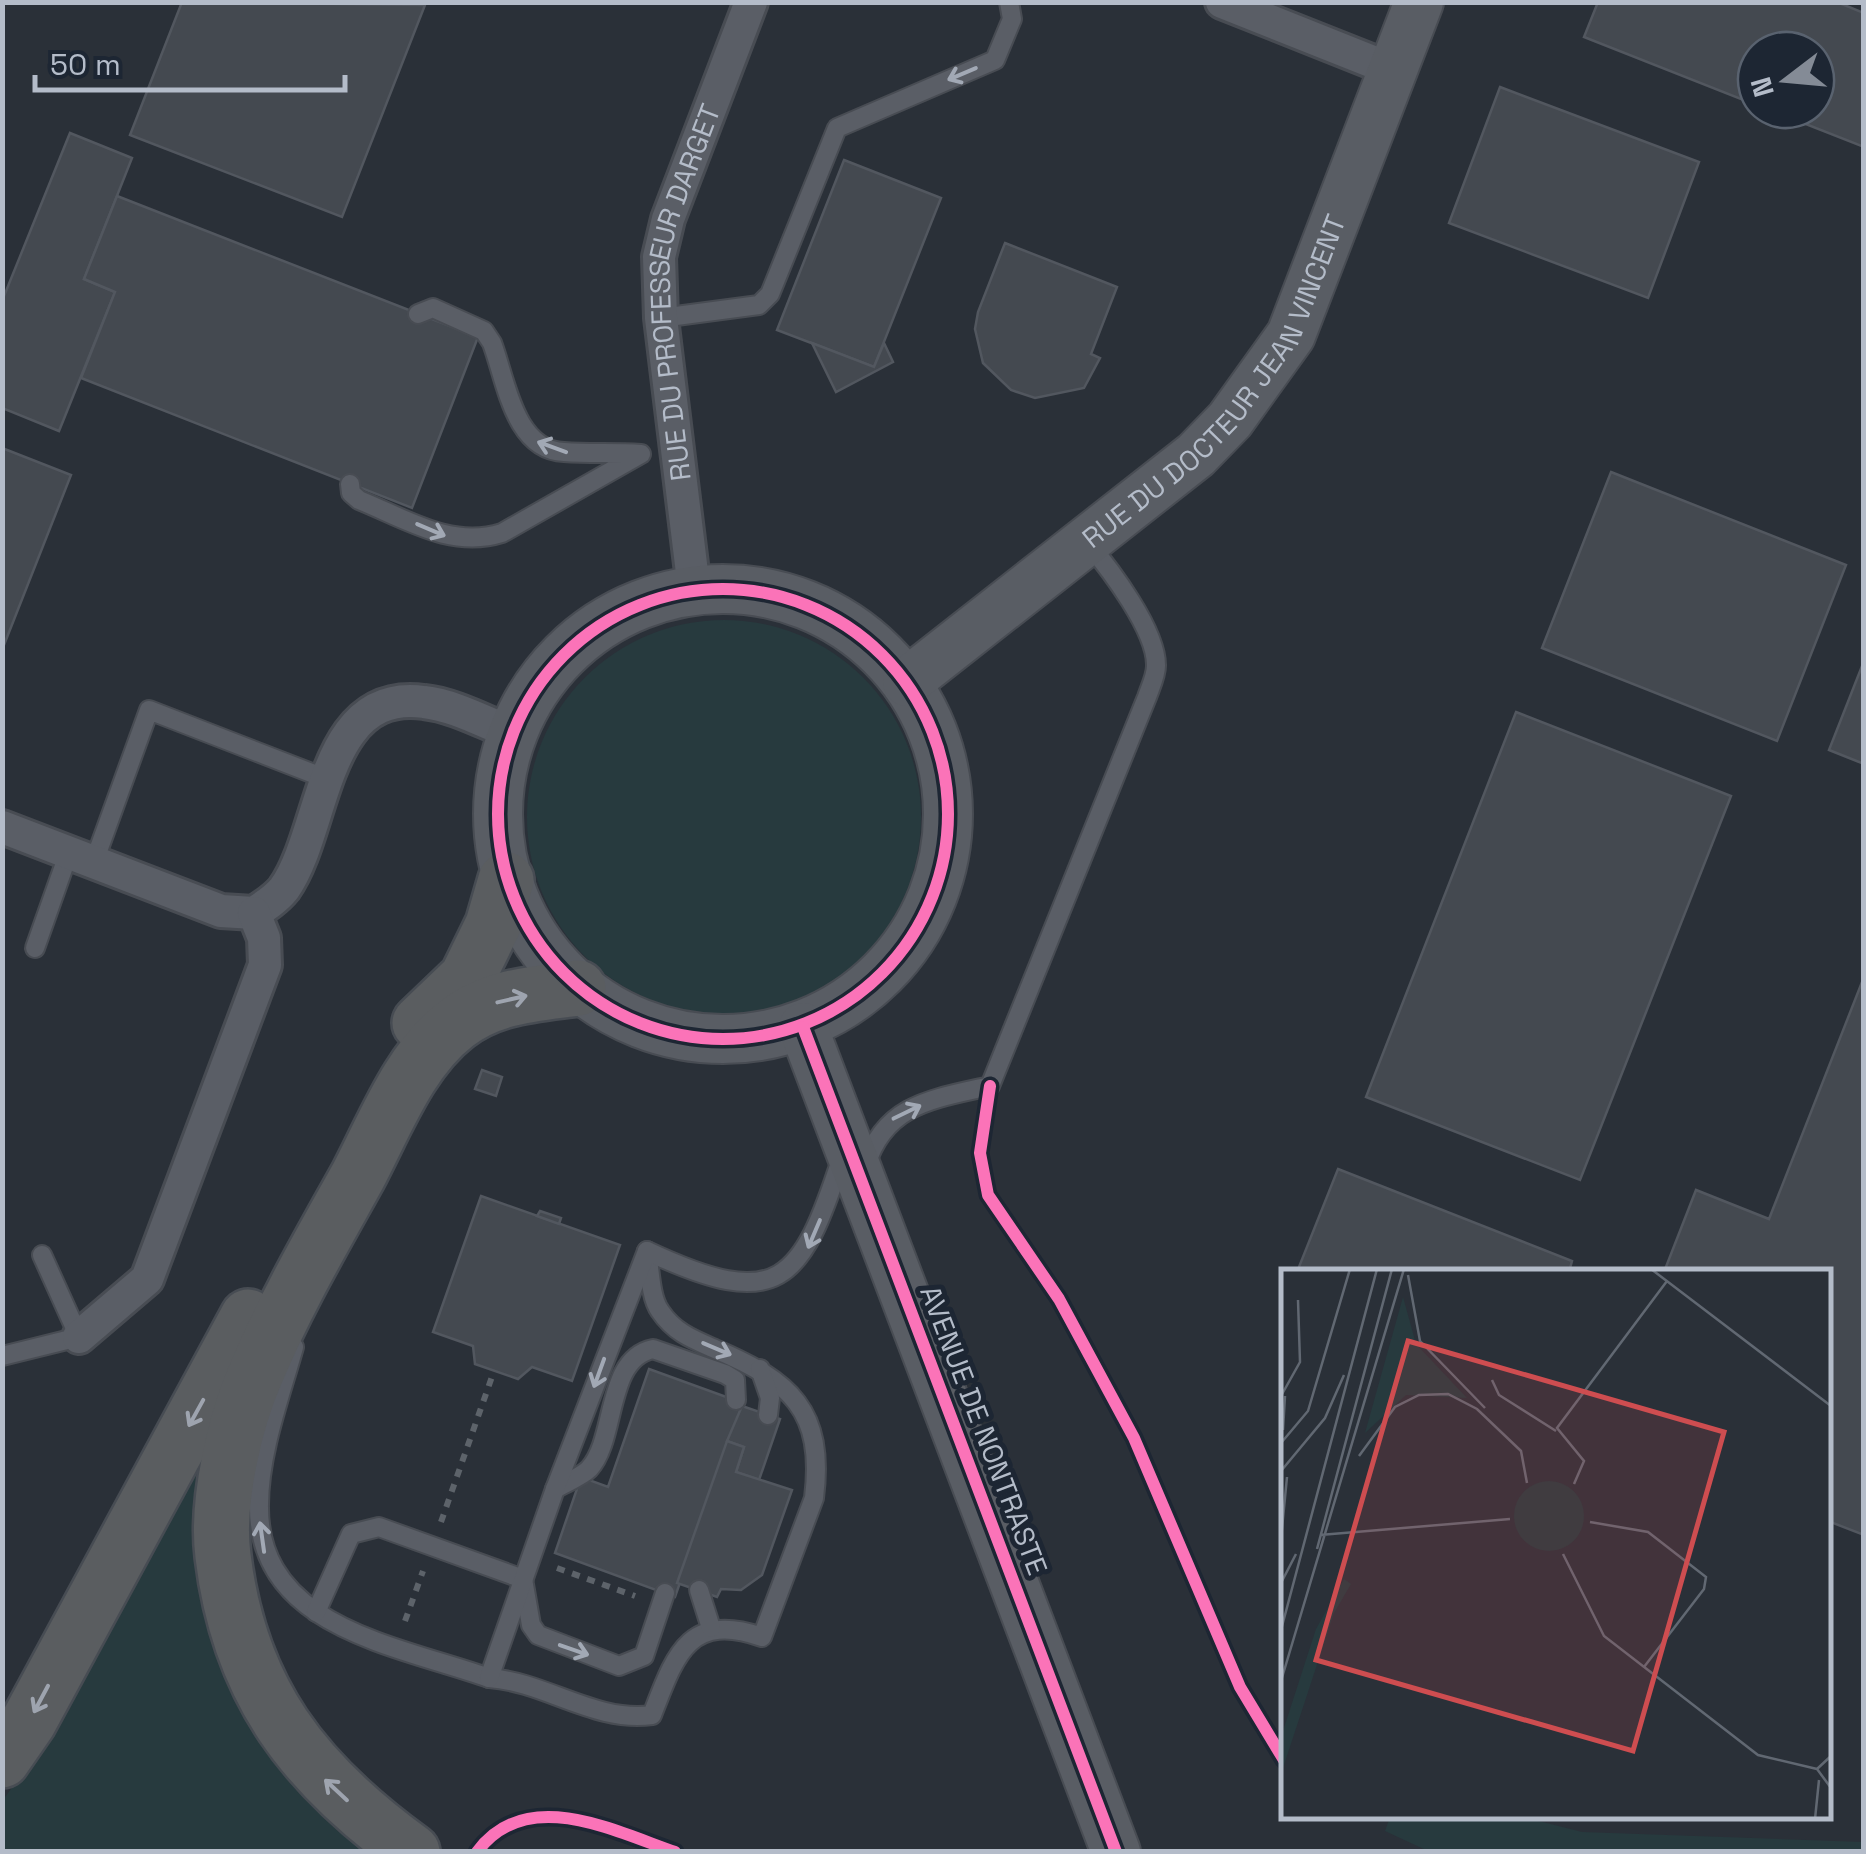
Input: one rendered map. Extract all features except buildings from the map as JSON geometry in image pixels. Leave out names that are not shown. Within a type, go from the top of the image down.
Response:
[{"type":"highway","points":[[2,1760],[29,1721],[397,1051],[468,978],[506,880]]},
{"type":"highway","points":[[412,1852],[330,1786],[297,1750],[249,1662],[232,1611],[222,1552],[229,1463],[256,1372],[415,1071],[444,1036],[482,1007],[578,988]]},
{"type":"street","name":"RUE DU PROFESSEUR DARGET","points":[[694,589],[661,318],[659,257],[668,219],[751,2]]},
{"type":"street","points":[[1222,2],[1394,70]]},
{"type":"street","name":"RUE DU DOCTEUR JEAN VINCENT","points":[[907,682],[1219,432],[1291,335],[1420,2]]},
{"type":"street","points":[[694,589],[754,589],[812,606],[863,636],[907,682],[938,741],[944,775],[949,810],[940,878],[910,942],[864,992],[803,1027],[745,1040],[685,1038],[628,1020],[578,988],[534,939],[506,880],[497,806],[512,733],[540,679],[583,636],[636,604],[694,589]]},
{"type":"street","points":[[2,827],[222,911],[254,913],[283,891],[348,732],[374,712],[399,702],[425,702],[512,733]]},
{"type":"street","points":[[79,1336],[148,1279],[265,965],[264,938],[254,913]]},
{"type":"street","name":"AVENUE DE NONTRASTE","points":[[803,1027],[1116,1852]]},
{"type":"lane","points":[[661,318],[759,305],[770,294],[837,128],[996,60],[1012,19],[1009,2]]},
{"type":"lane","points":[[418,314],[434,308],[484,331],[520,426],[530,437],[563,452],[641,454],[677,449]]},
{"type":"lane","points":[[350,484],[351,493],[359,500],[452,539],[480,540],[502,533],[641,454]]},
{"type":"lane","points":[[648,1252],[720,1280],[770,1279],[794,1267],[809,1248],[854,1161],[889,1121],[938,1098],[990,1086],[1156,668],[1152,643],[1113,576],[1087,541]]},
{"type":"lane","points":[[34,948],[82,857],[150,710],[327,779]]},
{"type":"lane","points":[[320,1245],[268,1444],[258,1502],[262,1548],[274,1574],[288,1593],[349,1630],[624,1719],[652,1715],[674,1659],[688,1643],[711,1628],[737,1628],[762,1637],[814,1498],[817,1465],[806,1415],[789,1388],[760,1368],[676,1332],[656,1307],[648,1252]]},
{"type":"lane","points":[[489,1678],[648,1252]]},
{"type":"lane","points":[[2,1356],[79,1336],[42,1255]]},
{"type":"lane","points":[[556,1490],[591,1468],[627,1367],[642,1352],[653,1350],[725,1374],[735,1380],[736,1400]]},
{"type":"lane","points":[[760,1368],[770,1398],[768,1415]]},
{"type":"lane","points":[[316,1612],[351,1534],[379,1527],[523,1580]]},
{"type":"lane","points":[[523,1580],[530,1625],[538,1635],[619,1666],[635,1663],[644,1656],[665,1593]]},
{"type":"lane","points":[[699,1590],[711,1628]]},
{"type":"path","points":[[396,1646],[494,1371]]},
{"type":"green space","points":[[724,620],[762,624],[799,635],[834,653],[863,678],[888,707],[906,742],[917,779],[921,817],[917,855],[906,892],[888,927],[863,956],[834,981],[799,999],[762,1010],[724,1014],[686,1010],[649,999],[614,981],[585,956],[560,927],[542,892],[531,855],[527,817],[531,779],[542,742],[560,707],[585,678],[614,653],[649,635],[686,624]]},
{"type":"green space","points":[[204,1450],[202,1519],[370,1851],[3,1852],[3,1800],[37,1753],[190,1485]]},
{"type":"green space","points":[[1389,1819],[1531,1819],[1582,1832],[1863,1842],[1863,1851],[1428,1851],[1385,1831]]},
{"type":"cycle path","points":[[723,589],[767,593],[809,606],[848,627],[882,655],[910,689],[931,728],[944,770],[948,814],[944,858],[931,900],[910,939],[882,973],[848,1001],[809,1022],[767,1035],[723,1039],[679,1035],[637,1022],[598,1001],[564,973],[536,939],[515,900],[502,858],[498,814],[502,770],[515,728],[536,689],[564,655],[598,627],[637,606],[679,593],[723,589]]},
{"type":"cycle path","points":[[803,1027],[1116,1852]]},
{"type":"cycle path","points":[[990,1086],[980,1153],[988,1195],[1059,1299],[1134,1438],[1240,1687],[1281,1755]]},
{"type":"cycle path","points":[[477,1852],[497,1832],[520,1821],[545,1817],[598,1825],[675,1852]]}]
